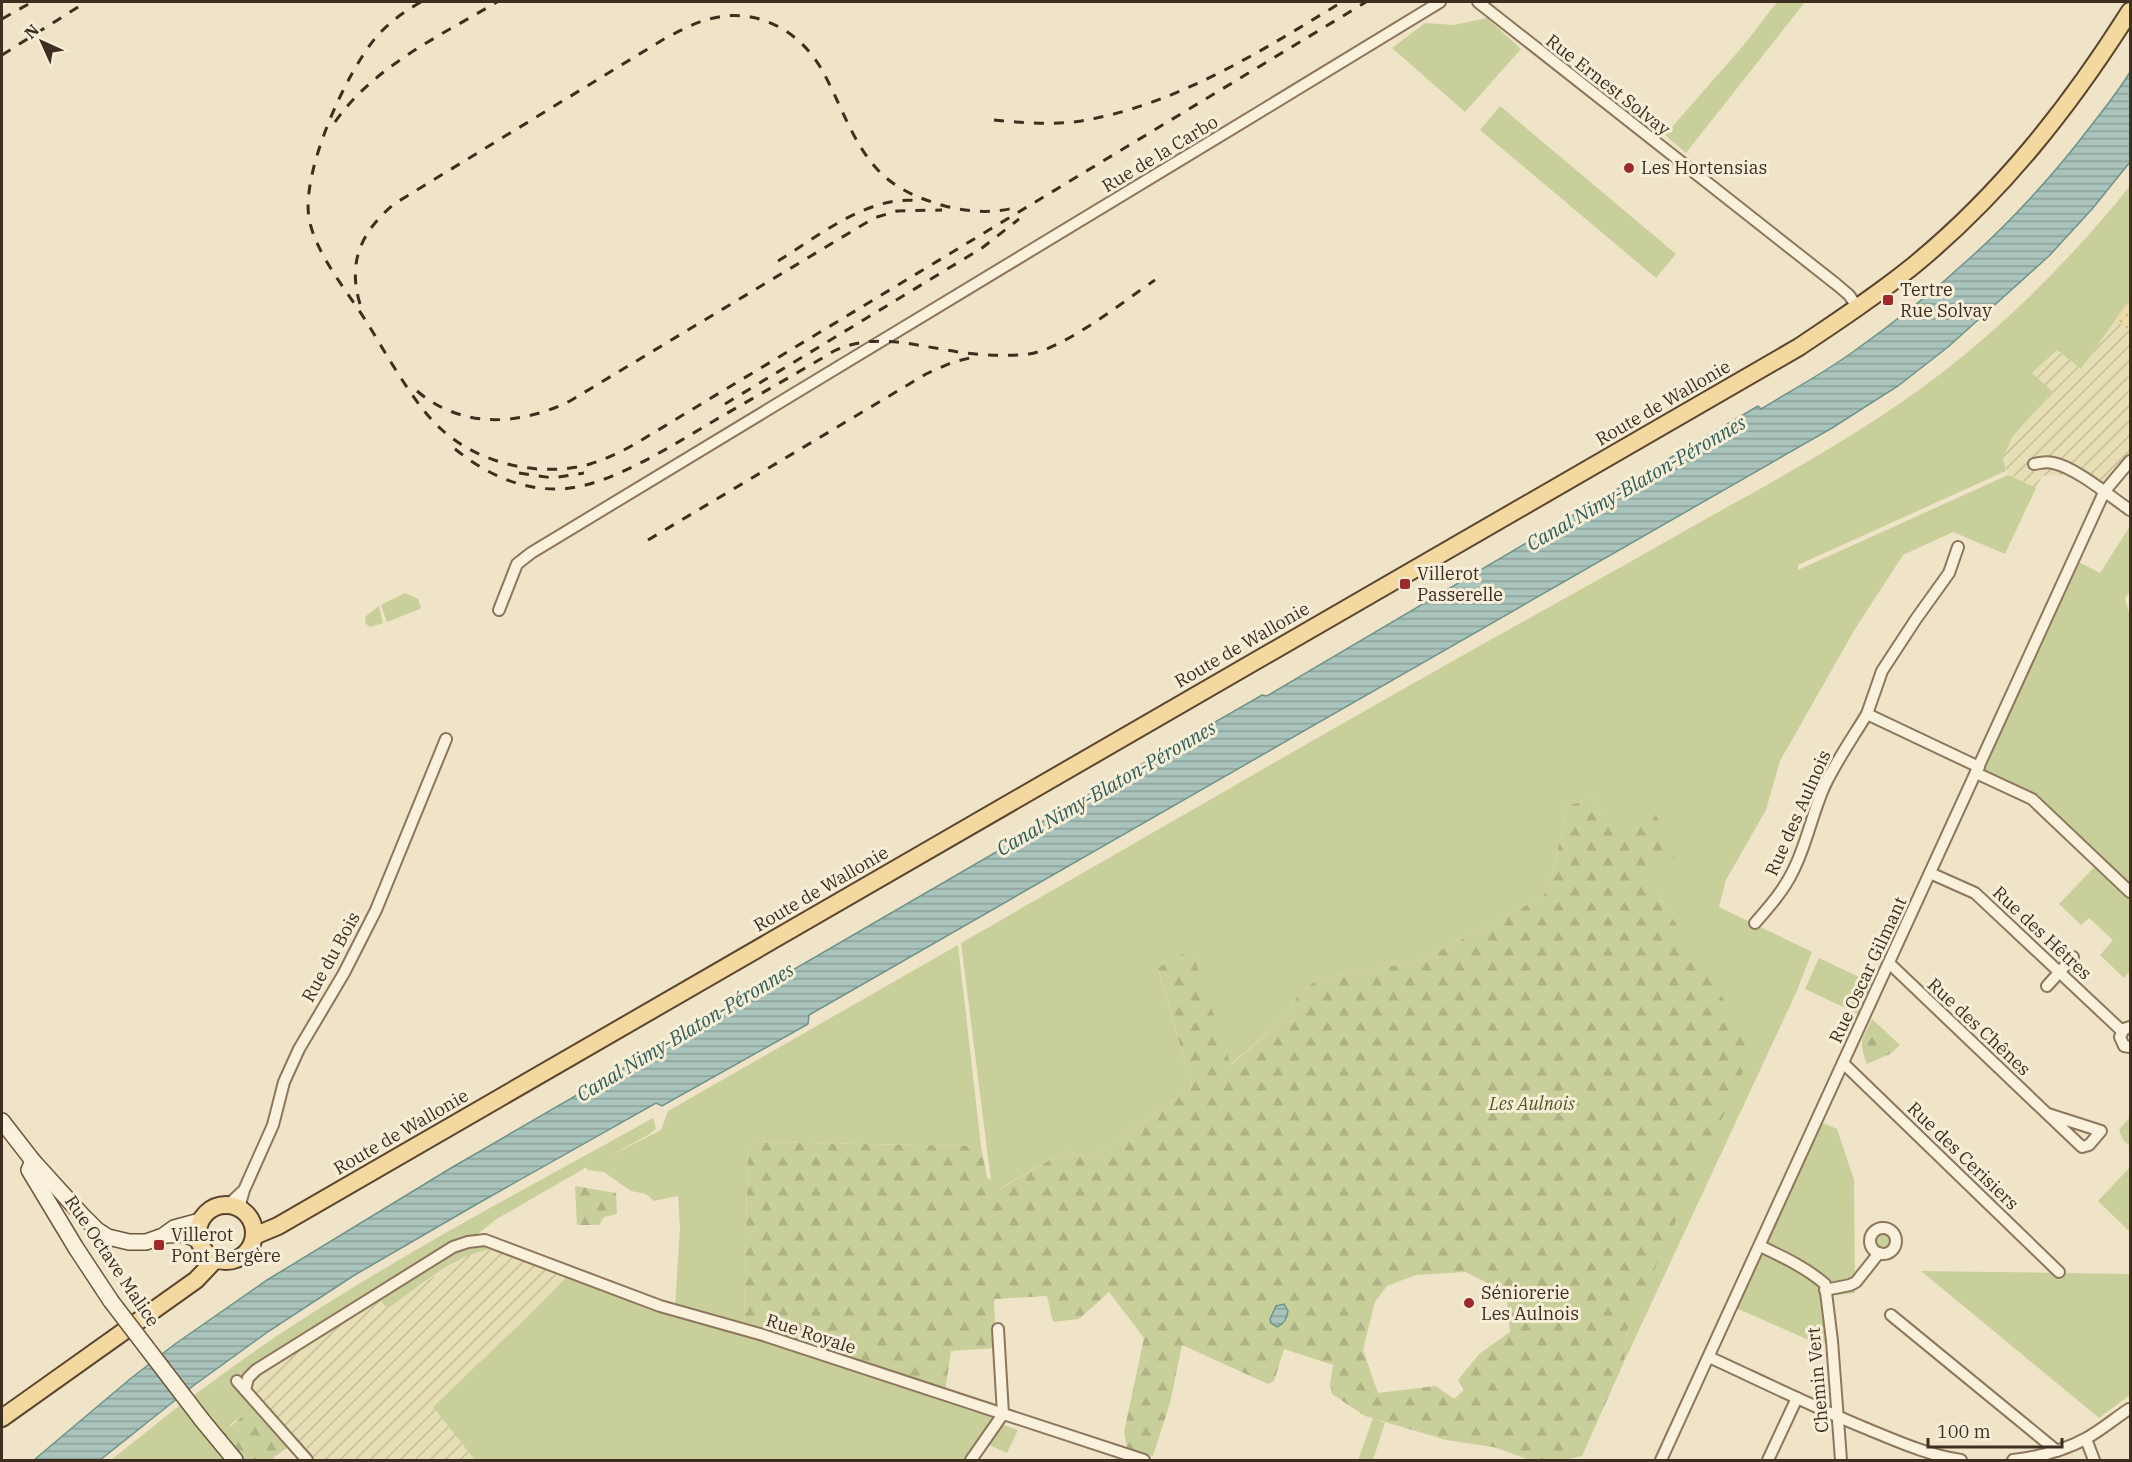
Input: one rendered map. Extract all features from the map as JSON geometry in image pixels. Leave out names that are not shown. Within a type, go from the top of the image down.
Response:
[{"type":"main road","name":"Route de Wallonie","points":[[254,1236],[278,1226],[1799,347],[1893,282],[1946,237],[2017,166],[2086,80],[2130,11]]},
{"type":"main road","points":[[187,1287],[200,1265],[200,1221],[209,1210],[220,1206],[264,1221],[292,1217]]},
{"type":"main road","points":[[199,1242],[206,1254],[215,1260],[232,1261],[242,1257],[249,1249],[254,1236],[253,1227],[239,1211]]},
{"type":"main road","points":[[2,1418],[187,1287],[215,1260]]},
{"type":"street","name":"Rue de la Carbo","points":[[499,610],[517,564],[531,553],[1440,2]]},
{"type":"street","name":"Rue Ernest Solvay","points":[[1478,2],[1836,284],[1849,295],[1858,308]]},
{"type":"street","name":"Rue Oscar Gilmant","points":[[1661,1461],[2104,492],[2130,461]]},
{"type":"street","points":[[2034,464],[2046,462],[2061,465],[2130,510]]},
{"type":"street","name":"Rue des Aulnois","points":[[1755,923],[1778,896],[1793,871],[1813,812],[1825,785],[1841,754],[1867,714],[1882,672],[1949,573],[1958,547]]},
{"type":"street","points":[[1867,714],[2032,799],[2130,892]]},
{"type":"street","name":"Rue du Bois","points":[[239,1211],[244,1190],[273,1125],[284,1082],[299,1049],[349,964],[376,910],[446,739]]},
{"type":"street","name":"Rue des Hêtres","points":[[1930,873],[1975,893],[2060,972],[2126,1029],[2120,1037],[2122,1043],[2130,1047]]},
{"type":"street","points":[[2047,986],[2073,957]]},
{"type":"street","name":"Rue des Chênes","points":[[1889,963],[2048,1114]]},
{"type":"street","name":"Rue des Cerisiers","points":[[1843,1063],[2059,1272]]},
{"type":"street","name":"Rue Octave Malice","points":[[2,1121],[33,1161],[29,1170],[111,1301],[235,1461]]},
{"type":"street","points":[[33,1161],[82,1215],[108,1237],[129,1242],[146,1242],[163,1236],[184,1234],[199,1242]]},
{"type":"street","points":[[163,1236],[174,1228],[200,1221]]},
{"type":"street","name":"Rue Royale","points":[[245,1390],[248,1378],[256,1370],[453,1247],[468,1242],[491,1242],[660,1306],[764,1335],[1144,1461]]},
{"type":"street","points":[[1760,1246],[1810,1272],[1825,1284],[1826,1293],[1856,1281],[1879,1253]]},
{"type":"street","name":"Chemin Vert","points":[[1826,1293],[1841,1461]]},
{"type":"street","points":[[1891,1315],[2057,1451]]},
{"type":"street","points":[[971,1461],[1003,1414],[998,1329]]},
{"type":"street","points":[[1709,1357],[1837,1416],[1919,1450],[1961,1461]]},
{"type":"street","points":[[237,1381],[307,1461]]},
{"type":"street","points":[[1772,1457],[1797,1398]]},
{"type":"street","points":[[2013,1461],[2057,1451],[2086,1439],[2128,1409]]},
{"type":"street","points":[[2086,1439],[2094,1461]]},
{"type":"shaded area","points":[[2130,299],[2130,454],[2100,490],[2072,474],[2042,476],[2036,488],[2008,475],[2003,458],[2012,437],[2053,392],[2032,373],[2057,350],[2081,369]]},
{"type":"shaded area","points":[[488,1245],[572,1274],[433,1407],[475,1460],[313,1460],[251,1391],[250,1385],[255,1375],[379,1297],[387,1309],[456,1261],[474,1252],[487,1250]]},
{"type":"green space","points":[[1777,2],[1805,2],[1686,153],[1665,135],[1743,46]]},
{"type":"green space","points":[[1487,18],[1521,49],[1465,112],[1392,48],[1425,23],[1454,25]]},
{"type":"green space","points":[[1500,106],[1676,254],[1656,278],[1480,130]]},
{"type":"green space","points":[[2130,186],[2130,299],[2081,369],[2057,350],[2032,373],[2053,392],[2012,437],[2003,458],[2006,471],[1798,565],[1798,570],[2008,475],[2036,488],[2005,554],[1953,532],[1903,555],[1855,629],[1780,761],[1766,810],[1726,880],[1719,907],[1812,952],[1796,993],[1624,1362],[1669,913],[1634,853],[1615,825],[1592,798],[1567,806],[1550,886],[1542,897],[1420,961],[1317,979],[1297,997],[1286,1017],[1230,1065],[1191,950],[1158,969],[1192,1087],[1090,1159],[1065,1151],[999,1189],[991,1181],[961,943],[1364,711],[1783,476],[1875,420],[1935,378],[2008,317],[2072,254]]},
{"type":"green space","points":[[2130,526],[2130,592],[2125,598],[2130,616],[2130,971],[2124,978],[2100,955],[2113,940],[2089,918],[2081,925],[2059,904],[2102,859],[2032,792],[1984,770],[2079,562],[2100,573]]},
{"type":"green space","points":[[405,593],[418,599],[420,609],[387,622],[381,605]]},
{"type":"green space","points":[[379,606],[383,623],[370,627],[365,623],[366,616]]},
{"type":"green space","name":"Les Aulnois","points":[[1592,798],[1618,827],[1652,808],[1678,856],[1648,873],[1669,913],[1754,1047],[1627,1331],[1624,1362],[1582,1456],[1564,1460],[1530,1460],[1493,1447],[1446,1440],[1365,1416],[1332,1394],[1330,1385],[1333,1365],[1284,1349],[1274,1381],[1268,1384],[1182,1345],[1170,1403],[1153,1456],[1127,1448],[1124,1432],[1144,1338],[1109,1292],[1079,1319],[1053,1322],[1047,1296],[994,1299],[996,1348],[951,1351],[945,1392],[744,1326],[748,1142],[981,1146],[987,1177],[1000,1189],[1065,1151],[1090,1159],[1192,1087],[1158,968],[1191,949],[1231,1065],[1286,1017],[1297,997],[1317,979],[1420,961],[1542,897],[1550,886],[1567,806]],"holes":[[[1465,1272],[1506,1292],[1510,1332],[1479,1354],[1458,1380],[1464,1390],[1454,1399],[1436,1386],[1378,1393],[1363,1350],[1375,1302],[1387,1286],[1416,1275]]]},
{"type":"green space","points":[[958,945],[981,1146],[748,1142],[744,1326],[675,1307],[680,1227],[678,1196],[654,1201],[646,1194],[631,1191],[604,1172],[587,1170],[587,1167],[495,1220],[468,1242],[256,1370],[245,1390],[291,1445],[257,1416],[243,1415],[231,1424],[226,1439],[193,1396],[279,1334],[393,1263],[653,1118],[656,1129],[606,1158],[661,1130],[668,1111]]},
{"type":"green space","points":[[1819,958],[1872,983],[1858,1014],[1805,989]]},
{"type":"green space","points":[[1872,1019],[1900,1045],[1890,1054],[1867,1064],[1862,1040]]},
{"type":"green space","points":[[2130,1117],[2130,1146],[2123,1140],[2119,1130]]},
{"type":"green space","points":[[1821,1122],[1837,1129],[1854,1180],[1855,1293],[1822,1297],[1827,1342],[1818,1344],[1736,1308]]},
{"type":"green space","points":[[2130,1167],[2130,1232],[2098,1201]]},
{"type":"green space","points":[[575,1186],[616,1193],[617,1214],[604,1217],[599,1225],[577,1225]]},
{"type":"green space","points":[[1880,1230],[1888,1230],[1894,1236],[1894,1244],[1888,1250],[1880,1250],[1874,1244],[1874,1236]]},
{"type":"green space","points":[[471,1245],[488,1245],[487,1250],[474,1253],[448,1266],[387,1309],[379,1297],[448,1255]]},
{"type":"green space","points":[[1921,1271],[2130,1274],[2130,1395],[2099,1418]]},
{"type":"green space","points":[[572,1274],[998,1415],[967,1460],[475,1460],[433,1407]]},
{"type":"green space","points":[[180,1405],[226,1460],[111,1460]]},
{"type":"green space","points":[[243,1415],[257,1416],[291,1445],[273,1458],[274,1460],[244,1460],[226,1439],[225,1432]]},
{"type":"green space","points":[[1373,1418],[1385,1423],[1373,1460],[1358,1460]]},
{"type":"green space","points":[[1004,1425],[1018,1430],[1007,1453],[989,1445]]},
{"type":"sand","points":[[2130,299],[2130,332],[2116,320]]},
{"type":"water","name":"Canal Nimy-Blaton-Péronnes","points":[[2130,72],[2130,162],[2093,208],[2049,256],[1948,347],[1898,386],[1832,428],[809,1015],[808,1024],[662,1106],[656,1103],[353,1276],[269,1331],[193,1386],[100,1460],[34,1460],[175,1344],[267,1280],[451,1168],[998,851],[998,847],[1262,695],[1267,696],[1758,406],[1761,409],[1839,361],[1884,330],[1948,278],[2009,221],[2064,160]]},
{"type":"water","points":[[1284,1304],[1288,1311],[1287,1316],[1277,1327],[1271,1323],[1270,1319],[1276,1306]]},
{"type":"railway","points":[[2,19],[32,2]]},
{"type":"railway","points":[[2,55],[86,2]]},
{"type":"railway","points":[[421,2],[398,17],[378,35],[340,96],[319,149],[312,174],[308,198],[312,231],[325,258],[401,378],[441,429],[456,441],[492,459],[511,465],[551,469],[590,464],[635,444],[1366,2]]},
{"type":"railway","points":[[335,122],[351,102],[388,68],[497,2]]},
{"type":"railway","points":[[994,120],[1038,123],[1081,121],[1151,103],[1217,74],[1342,2]]},
{"type":"railway","points":[[360,304],[355,274],[360,248],[373,225],[394,204],[664,39],[695,24],[724,16],[757,18],[788,32],[801,43],[822,70],[860,147],[877,169],[900,188],[926,200],[963,210],[990,211],[1017,207]]},
{"type":"railway","points":[[778,261],[827,229],[863,210],[900,201],[919,201]]},
{"type":"railway","points":[[417,391],[453,412],[491,420],[511,419],[551,409],[570,401],[874,218],[897,211],[942,210]]},
{"type":"railway","points":[[725,404],[982,248],[1019,219]]},
{"type":"railway","points":[[455,449],[478,466],[516,483],[544,489],[578,487],[618,474],[638,464],[834,351],[862,342],[876,341],[978,354],[1029,354],[1043,350],[1076,334],[1155,280]]},
{"type":"railway","points":[[648,540],[926,374],[953,362],[974,357]]},
{"type":"railway","points":[[519,473],[553,478],[584,473]]},
{"type":"place","name":"Les Hortensias","points":[[1629,168]]},
{"type":"place","name":"Tertre Rue Solvay","points":[[1888,300]]},
{"type":"place","name":"Villerot Passerelle","points":[[1405,584]]},
{"type":"place","name":"Villerot Pont Bergère","points":[[159,1245]]},
{"type":"place","name":"Séniorerie Les Aulnois","points":[[1469,1303]]}]
